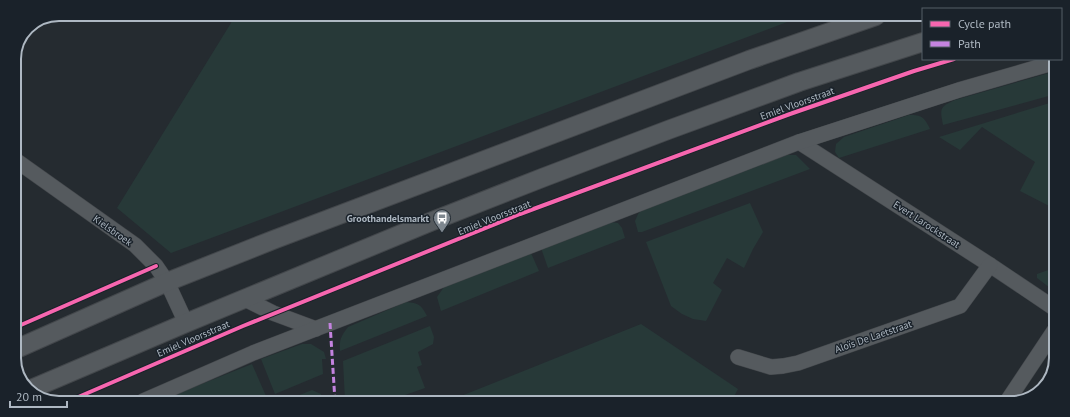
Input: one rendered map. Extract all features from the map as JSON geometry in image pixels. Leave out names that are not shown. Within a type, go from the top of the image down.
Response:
[{"type":"street","points":[[21,347],[167,282],[272,240],[749,60],[862,21]]},
{"type":"street","name":"Emiel Vloorsstraat","points":[[35,388],[186,323],[436,220],[661,132],[799,82],[922,42]]},
{"type":"street","points":[[155,396],[316,328],[799,142],[958,90],[1049,64]]},
{"type":"street","name":"Evert Larockstraat","points":[[799,142],[1049,305]]},
{"type":"street","name":"Kielsbroek","points":[[21,164],[135,245],[156,266],[167,282],[186,323]]},
{"type":"street","name":"Aloïs De Laetstraat","points":[[738,357],[771,367],[783,366],[806,360],[960,306],[990,265]]},
{"type":"street","points":[[245,299],[273,313],[316,328]]},
{"type":"street","points":[[1011,396],[1049,338]]},
{"type":"shaded area","points":[[232,21],[790,21],[171,253],[117,208]]},
{"type":"shaded area","points":[[1049,73],[1049,96],[943,125],[941,115],[942,109],[950,102]]},
{"type":"shaded area","points":[[1049,103],[1049,206],[1020,191],[1035,162],[982,127],[960,150],[939,137]]},
{"type":"shaded area","points":[[909,115],[920,116],[930,129],[839,158],[835,152],[836,144],[844,137]]},
{"type":"shaded area","points":[[787,155],[796,155],[810,169],[642,232],[638,232],[635,221],[638,214],[645,206]]},
{"type":"shaded area","points":[[750,203],[763,232],[744,268],[727,258],[713,283],[722,290],[706,321],[693,319],[682,314],[671,306],[646,242]]},
{"type":"shaded area","points":[[611,222],[618,223],[622,228],[625,238],[548,268],[541,248]]},
{"type":"shaded area","points":[[531,253],[539,271],[441,311],[437,297],[444,287]]},
{"type":"shaded area","points":[[1049,270],[1049,287],[1037,278],[1037,274]]},
{"type":"shaded area","points":[[406,302],[419,305],[427,316],[340,351],[341,338],[348,327]]},
{"type":"shaded area","points":[[641,324],[738,389],[734,396],[461,396]]},
{"type":"shaded area","points":[[430,326],[434,337],[433,344],[418,352],[422,365],[417,367],[425,388],[402,396],[345,396],[343,361]]},
{"type":"shaded area","points":[[302,344],[311,344],[324,352],[326,359],[322,359],[323,374],[275,394],[261,359]]},
{"type":"shaded area","points":[[252,364],[266,396],[172,396]]},
{"type":"shaded area","points":[[312,390],[321,394],[321,396],[297,396]]},
{"type":"marked path","points":[[330,323],[335,396]]},
{"type":"cycle path","points":[[81,396],[243,326],[520,214],[790,114],[914,71],[951,60]]},
{"type":"cycle path","points":[[21,325],[156,266]]},
{"type":"place","name":"Groothandelsmarkt","points":[[442,233]]}]
